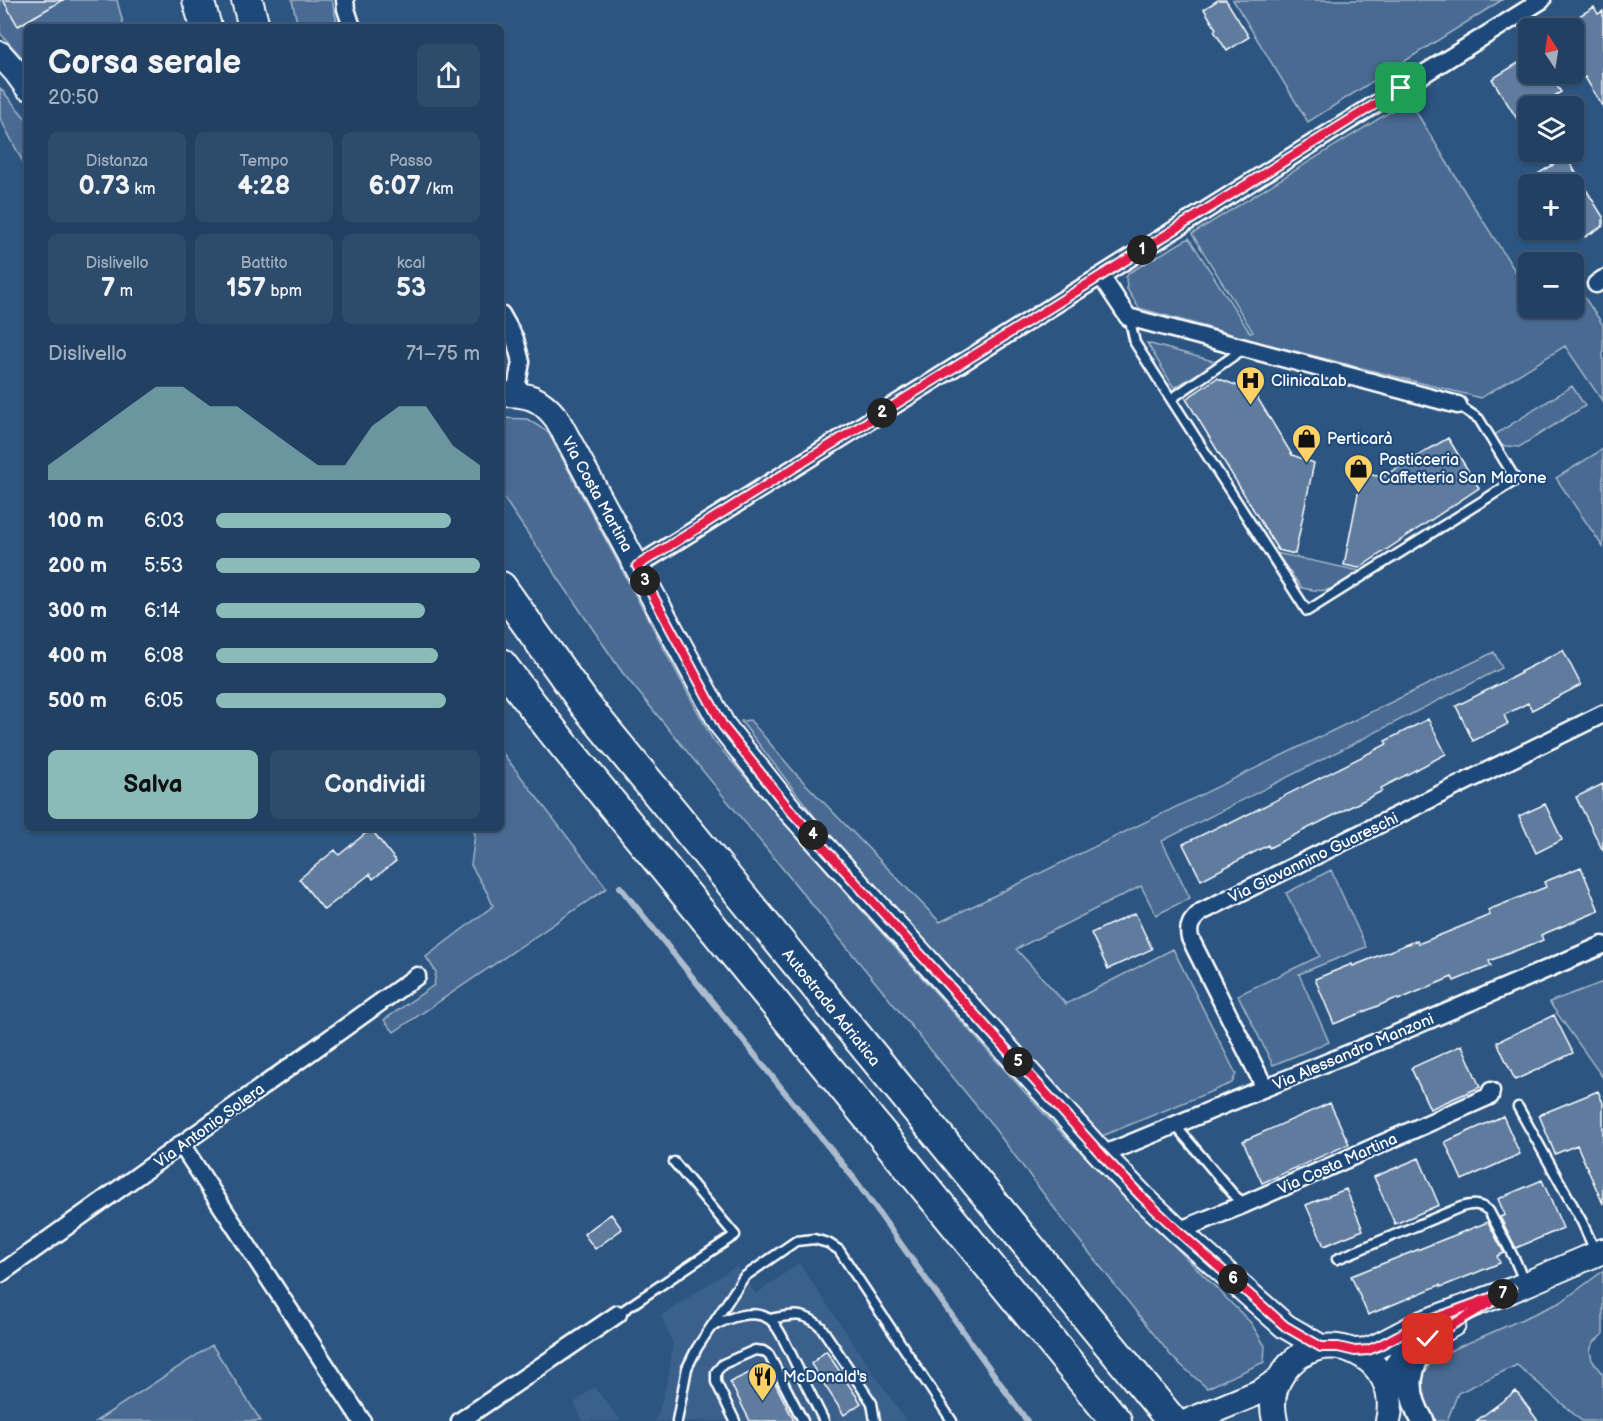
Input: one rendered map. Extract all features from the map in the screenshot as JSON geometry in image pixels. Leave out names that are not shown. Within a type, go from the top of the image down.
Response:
[{"type":"highway","points":[[198,0],[205,24]]},
{"type":"highway","points":[[247,0],[253,24]]},
{"type":"highway","name":"Autostrada Adriatica","points":[[504,590],[586,706],[1172,1421]]},
{"type":"highway","points":[[504,668],[1113,1418]]},
{"type":"main road","points":[[0,54],[24,83]]},
{"type":"main road","name":"Via Costa Martina","points":[[508,394],[530,396],[541,401],[557,419],[723,726],[790,810],[1142,1197],[1285,1326],[1321,1347]]},
{"type":"main road","points":[[1355,1351],[1378,1346],[1422,1323],[1519,1287],[1600,1252]]},
{"type":"main road","points":[[1388,1421],[1391,1410],[1392,1376],[1402,1358],[1428,1339],[1519,1287]]},
{"type":"main road","points":[[1275,1421],[1272,1411],[1273,1395],[1284,1372],[1290,1351],[1285,1326]]},
{"type":"main road","points":[[1189,1421],[1262,1391],[1305,1353],[1321,1347],[1338,1347],[1355,1351],[1367,1358],[1384,1377],[1390,1394]]},
{"type":"street","points":[[345,0],[351,24]]},
{"type":"street","points":[[637,566],[1542,0]]},
{"type":"street","points":[[1101,276],[1128,316],[1458,405]]},
{"type":"street","points":[[504,319],[515,339],[521,362],[508,394]]},
{"type":"street","name":"Via Giovannino Guareschi","points":[[1265,1088],[1190,938],[1190,925],[1194,918],[1603,714]]},
{"type":"street","name":"Via Alessandro Manzoni","points":[[1102,1155],[1396,1034],[1603,945]]},
{"type":"street","name":"Via Antonio Solera","points":[[0,1274],[417,976]]},
{"type":"street","name":"Via Costa Martina","points":[[1178,1231],[1245,1204],[1490,1096],[1491,1091]]},
{"type":"street","points":[[181,1144],[362,1421]]},
{"type":"street","points":[[460,1421],[618,1314]]},
{"type":"street","points":[[1418,1412],[1411,1391],[1411,1377],[1416,1358],[1428,1339]]},
{"type":"lane","points":[[1128,316],[1135,343],[1307,611],[1516,480],[1479,419],[1458,405]]},
{"type":"lane","points":[[1171,399],[1245,348]]},
{"type":"lane","points":[[1518,1107],[1600,1252]]},
{"type":"lane","points":[[1175,1125],[1234,1195],[1245,1204]]},
{"type":"lane","points":[[618,1314],[735,1235],[674,1162]]},
{"type":"lane","points":[[1337,1259],[1461,1207],[1476,1204],[1489,1210],[1515,1260],[1519,1287]]},
{"type":"lane","points":[[677,1421],[687,1368],[697,1348],[744,1277],[796,1241],[814,1239],[828,1243],[839,1250],[952,1421]]},
{"type":"lane","points":[[711,1328],[724,1320],[738,1316],[759,1315],[770,1319],[789,1315],[804,1316],[814,1320],[872,1403],[875,1421]]},
{"type":"lane","points":[[770,1319],[824,1421]]},
{"type":"lane","points":[[735,1421],[716,1382],[716,1372],[723,1364],[754,1350],[763,1351],[769,1355],[803,1421]]},
{"type":"shaded area","points":[[0,0],[3,0],[19,26],[49,8],[45,0],[117,0],[123,24],[24,24],[24,60],[0,33]]},
{"type":"shaded area","points":[[292,0],[332,0],[337,24],[297,24]]},
{"type":"shaded area","points":[[1233,0],[1502,0],[1308,122]]},
{"type":"shaded area","points":[[0,88],[24,116],[24,164],[0,118]]},
{"type":"shaded area","points":[[1409,100],[1518,275],[1518,318],[1584,318],[1584,296],[1603,325],[1603,402],[1565,346],[1481,398],[1263,343],[1139,308],[1127,289],[1126,277],[1130,272],[1189,238],[1250,333],[1253,332],[1192,234]]},
{"type":"shaded area","points":[[1147,343],[1217,362],[1174,388]]},
{"type":"shaded area","points":[[1572,386],[1585,406],[1519,447],[1496,445],[1488,439]]},
{"type":"shaded area","points":[[504,418],[527,419],[548,432],[713,740],[855,903],[1056,1127],[1251,1323],[1265,1346],[1264,1362],[1207,1388],[1172,1357],[1064,1221],[988,1120],[622,672],[504,498]]},
{"type":"shaded area","points":[[1603,449],[1603,547],[1556,478]]},
{"type":"shaded area","points":[[1276,553],[1360,571],[1327,590],[1302,588]]},
{"type":"shaded area","points":[[1494,652],[1502,668],[1162,841],[1190,898],[1156,915],[1141,886],[1016,949],[1066,1004],[1173,949],[1236,1074],[1232,1083],[1102,1136],[824,829],[741,721],[750,720],[796,774],[940,922]]},
{"type":"shaded area","points":[[504,755],[607,888],[394,1032],[384,1020],[434,985],[436,972],[426,957],[493,906],[471,865],[474,831],[504,831]]},
{"type":"shaded area","points":[[1331,870],[1366,947],[1299,974],[1329,1042],[1273,1065],[1238,995],[1320,956],[1286,893]]},
{"type":"shaded area","points":[[1603,982],[1603,1078],[1549,1002]]},
{"type":"shaded area","points":[[799,1263],[906,1421],[654,1421],[658,1415],[669,1374],[673,1344],[661,1316],[736,1266],[756,1294]]},
{"type":"shaded area","points":[[1603,1271],[1603,1334],[1593,1343],[1590,1351],[1592,1360],[1603,1375],[1603,1421],[1582,1421],[1517,1365],[1458,1393],[1447,1421],[1436,1421],[1425,1404],[1421,1389],[1425,1373],[1436,1357],[1561,1302]]},
{"type":"shaded area","points":[[212,1345],[261,1421],[96,1421]]},
{"type":"shaded area","points":[[594,1387],[621,1421],[583,1421],[574,1403]]},
{"type":"building","points":[[3,0],[63,0],[18,26]]},
{"type":"building","points":[[1218,0],[1226,0],[1249,37],[1227,51],[1204,9]]},
{"type":"building","points":[[1594,7],[1598,14],[1603,11],[1603,107],[1584,78],[1584,18],[1576,18]]},
{"type":"building","points":[[1518,63],[1518,84],[1556,84],[1561,92],[1554,96],[1518,96],[1517,119],[1492,79]]},
{"type":"building","points":[[1558,162],[1569,162],[1576,174],[1538,174]]},
{"type":"building","points":[[1584,186],[1603,217],[1603,226],[1585,237]]},
{"type":"building","points":[[1217,378],[1254,392],[1292,455],[1314,463],[1295,554],[1278,550],[1186,399]]},
{"type":"building","points":[[1448,438],[1479,488],[1359,568],[1344,565],[1362,473],[1382,477]]},
{"type":"building","points":[[1563,650],[1581,685],[1532,710],[1528,703],[1504,715],[1508,724],[1473,741],[1456,706]]},
{"type":"building","points":[[1428,719],[1446,754],[1381,788],[1382,791],[1269,848],[1268,845],[1201,880],[1183,844],[1226,823],[1227,825],[1387,744],[1385,741]]},
{"type":"building","points":[[1603,784],[1603,851],[1576,797]]},
{"type":"building","points":[[1545,804],[1562,840],[1536,853],[1519,816]]},
{"type":"building","points":[[369,831],[373,831],[396,861],[373,879],[370,874],[324,910],[299,879],[335,850],[339,855]]},
{"type":"building","points":[[1581,867],[1599,911],[1541,935],[1543,940],[1489,961],[1491,966],[1454,981],[1452,977],[1334,1024],[1315,979],[1417,940],[1418,944],[1490,915],[1488,910],[1546,887],[1544,882]]},
{"type":"building","points":[[1135,913],[1152,949],[1108,969],[1091,933]]},
{"type":"building","points":[[1554,1015],[1573,1053],[1515,1080],[1497,1042]]},
{"type":"building","points":[[1462,1045],[1480,1087],[1430,1109],[1411,1068]]},
{"type":"building","points":[[1598,1091],[1603,1103],[1603,1204],[1577,1145],[1555,1154],[1539,1115]]},
{"type":"building","points":[[1330,1103],[1349,1144],[1262,1183],[1243,1141]]},
{"type":"building","points":[[1503,1116],[1520,1154],[1462,1180],[1445,1142]]},
{"type":"building","points":[[1419,1158],[1439,1205],[1395,1224],[1374,1177]]},
{"type":"building","points":[[1542,1180],[1563,1228],[1516,1248],[1500,1217],[1505,1215],[1498,1199]]},
{"type":"building","points":[[1346,1189],[1363,1230],[1324,1246],[1306,1205]]},
{"type":"building","points":[[611,1214],[622,1229],[595,1249],[584,1234]]},
{"type":"building","points":[[1488,1222],[1504,1253],[1497,1256],[1500,1263],[1368,1315],[1351,1276]]},
{"type":"building","points":[[826,1351],[861,1403],[844,1415],[811,1364]]},
{"type":"building","name":"McDonald's","points":[[766,1365],[794,1421],[750,1421],[730,1382]]},
{"type":"building","points":[[1516,1391],[1538,1421],[1476,1421]]},
{"type":"waterway","points":[[620,887],[856,1181],[1027,1421]]},
{"type":"place","name":"ClinicaLab","points":[[1250,406]]},
{"type":"place","name":"Perticarà","points":[[1306,464]]},
{"type":"place","name":"Pasticceria Caffetteria San Marone","points":[[1358,494]]},
{"type":"place","name":"McDonald's","points":[[762,1402]]},
{"type":"route","points":[[1401,88],[637,566],[723,726],[790,810],[1142,1197],[1285,1326],[1321,1347],[1338,1347],[1355,1351],[1368,1350],[1422,1323],[1512,1290],[1428,1339]]}]
